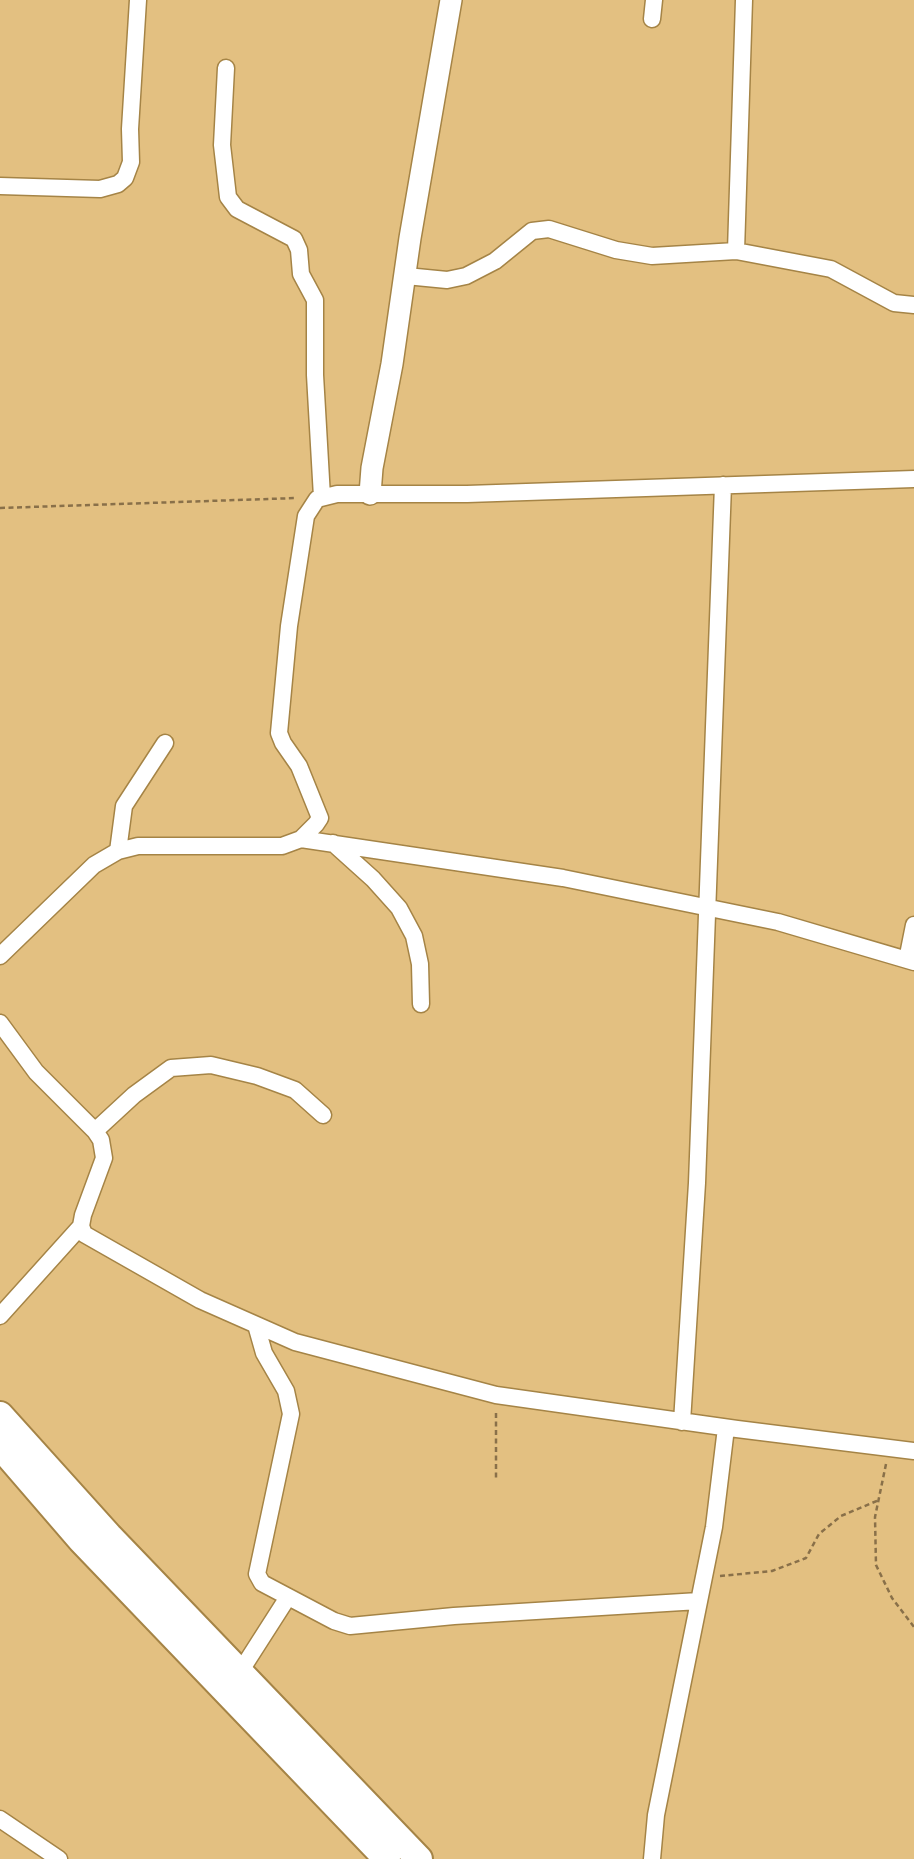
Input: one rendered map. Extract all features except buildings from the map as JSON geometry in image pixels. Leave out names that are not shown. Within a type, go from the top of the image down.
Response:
[{"type":"main road","points":[[0,1415],[109,1536],[419,1859]]},
{"type":"main road","points":[[0,1446],[81,1540],[387,1859]]},
{"type":"street","points":[[0,186],[100,189],[117,184],[125,178],[131,162],[130,129],[138,0]]},
{"type":"street","points":[[370,494],[372,468],[451,0]]},
{"type":"street","points":[[652,19],[654,0]]},
{"type":"street","points":[[736,251],[744,0]]},
{"type":"street","points":[[226,68],[222,145],[228,197],[237,209],[294,239],[299,250],[301,274],[316,300],[316,375],[322,497]]},
{"type":"street","points":[[405,276],[447,280],[466,276],[495,261],[523,236],[541,229],[556,230],[616,250],[652,256],[736,251],[831,269],[894,303],[914,305]]},
{"type":"street","points":[[0,956],[94,865],[118,851],[138,846],[282,846],[301,838],[320,818],[299,766],[283,743],[279,724],[289,626],[306,516],[310,506],[322,497],[914,479]]},
{"type":"street","points":[[682,1422],[697,1183],[723,485]]},
{"type":"street","points":[[118,851],[124,806],[165,743]]},
{"type":"street","points":[[301,838],[563,877],[778,922],[910,961],[914,925]]},
{"type":"street","points":[[333,843],[373,879],[404,917],[414,936],[420,964],[421,1004]]},
{"type":"street","points":[[0,1023],[36,1072],[95,1131],[101,1140],[104,1158],[81,1226],[0,1316]]},
{"type":"street","points":[[95,1131],[171,1068],[211,1065],[257,1076],[295,1090],[323,1115]]},
{"type":"street","points":[[81,1226],[90,1239],[200,1300],[295,1342],[496,1395],[726,1428],[914,1451]]},
{"type":"street","points":[[256,1325],[264,1353],[286,1391],[291,1414],[257,1574],[262,1583],[334,1621],[350,1626],[454,1616],[699,1601]]},
{"type":"street","points":[[652,1859],[656,1815],[714,1527],[726,1428]]},
{"type":"street","points":[[240,1672],[288,1597]]},
{"type":"street","points":[[0,1819],[59,1859]]},
{"type":"path","points":[[0,508],[322,497]]},
{"type":"path","points":[[496,1395],[496,1478]]},
{"type":"path","points":[[887,1447],[875,1517],[876,1565],[892,1598],[914,1627]]},
{"type":"path","points":[[704,1576],[733,1577],[772,1571],[806,1558],[819,1534],[841,1516],[879,1500]]}]
